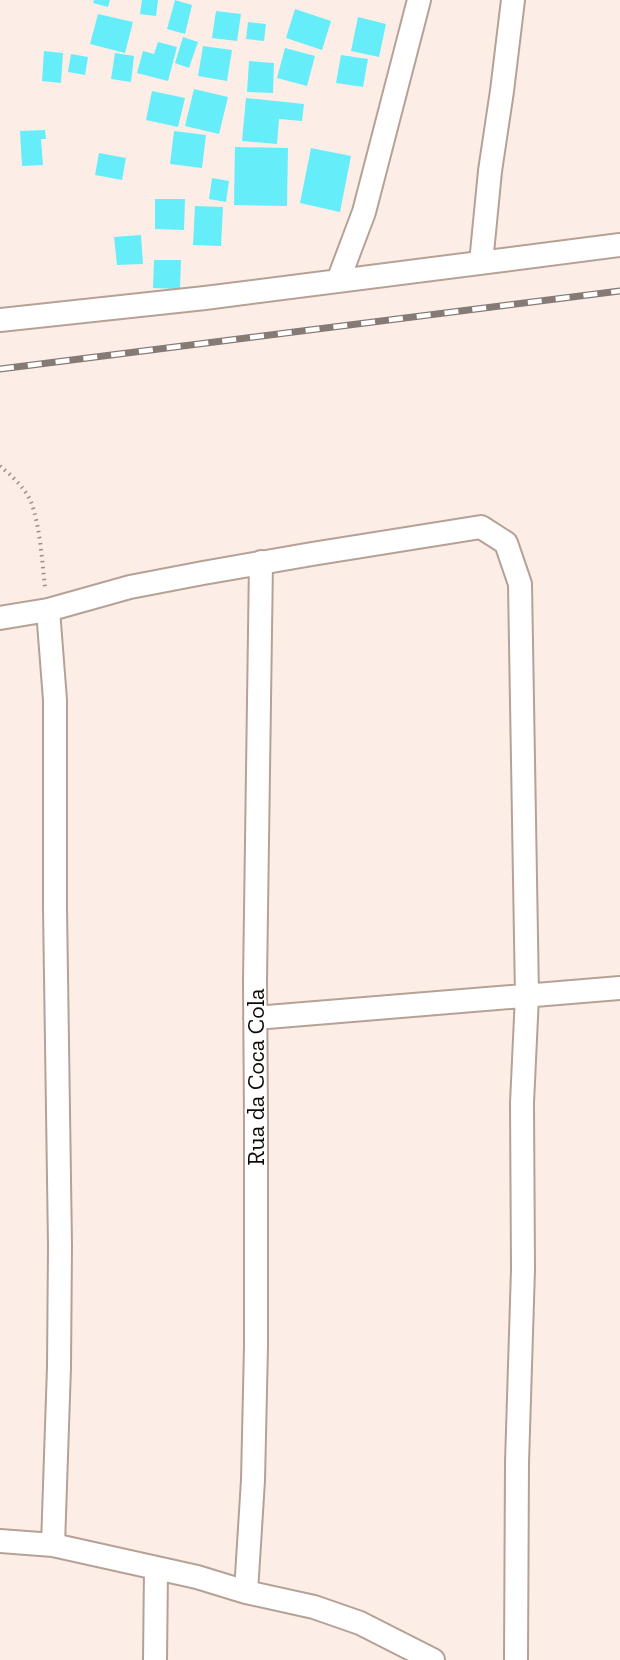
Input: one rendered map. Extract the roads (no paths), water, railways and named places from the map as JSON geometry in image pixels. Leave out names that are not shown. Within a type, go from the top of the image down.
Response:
[{"type":"street","points":[[338,281],[363,212],[419,0]]},
{"type":"street","points":[[481,263],[489,171],[513,0]]},
{"type":"street","points":[[0,320],[205,298],[620,245]]},
{"type":"street","points":[[0,618],[48,610],[130,587],[261,562],[481,527],[506,543],[520,585],[527,996],[522,1103],[523,1269],[517,1474],[516,1660]]},
{"type":"street","name":"Rua da Coca Cola","points":[[246,1592],[253,1480],[255,1357],[256,807],[261,562]]},
{"type":"street","points":[[48,610],[56,700],[55,908],[60,1246],[59,1367],[53,1545]]},
{"type":"street","points":[[255,1018],[620,988]]},
{"type":"street","points":[[0,1542],[53,1545],[197,1577],[246,1592],[314,1607],[360,1623],[433,1660]]},
{"type":"street","points":[[155,1660],[156,1569]]},
{"type":"railway","points":[[0,369],[620,291]]}]
